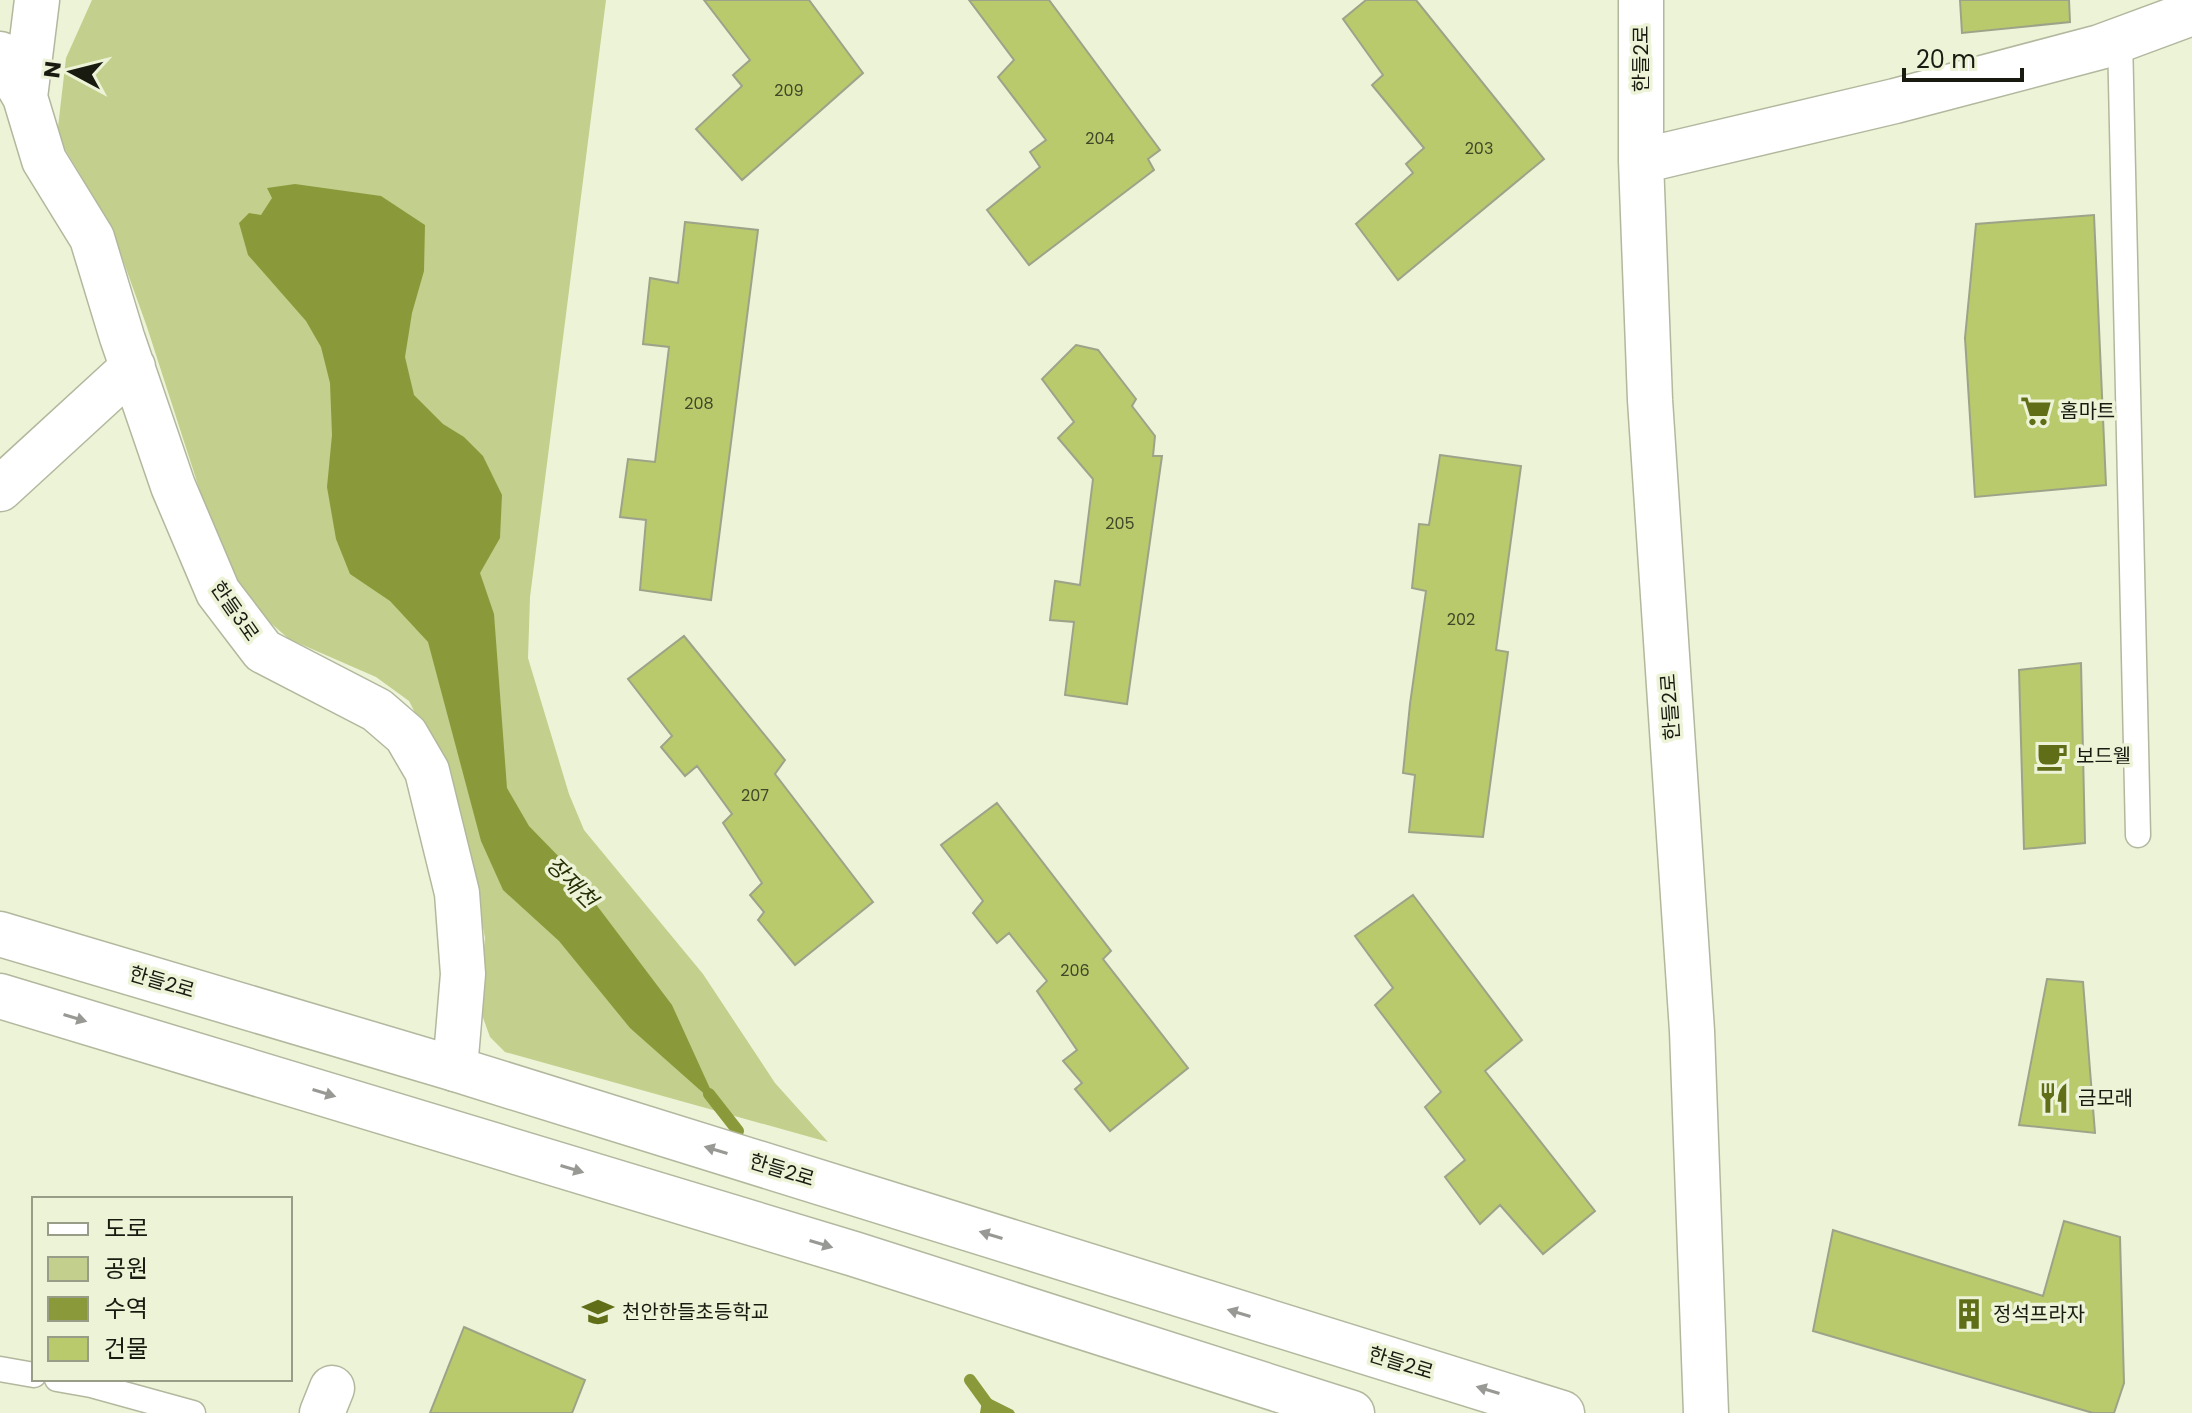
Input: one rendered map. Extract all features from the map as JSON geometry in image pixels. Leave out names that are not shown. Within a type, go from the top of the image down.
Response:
[{"type":"street","name":"한들3로","points":[[25,97],[37,0]]},
{"type":"street","name":"한들2로","points":[[1641,0],[1641,161],[1650,400],[1692,1031],[1706,1413]]},
{"type":"street","points":[[1641,161],[1895,101],[2100,47],[2192,13]]},
{"type":"street","name":"한들3로","points":[[0,54],[25,97],[44,160],[92,238],[173,486],[218,592],[263,651],[377,710],[406,735],[427,771],[457,893],[463,974],[455,1069]]},
{"type":"street","points":[[0,489],[133,367]]},
{"type":"street","name":"한들2로","points":[[0,934],[455,1069],[1562,1413]]},
{"type":"street","points":[[0,996],[854,1254],[1352,1413]]},
{"type":"lane","points":[[2120,38],[2138,835]]},
{"type":"lane","points":[[0,1369],[32,1375]]},
{"type":"lane","points":[[68,1381],[193,1413]]},
{"type":"green space","points":[[92,0],[606,0],[530,597],[528,658],[569,794],[584,830],[703,974],[775,1083],[828,1142],[505,1052],[490,1037],[478,1004],[485,938],[469,856],[443,767],[409,701],[376,677],[289,639],[250,605],[221,556],[147,327],[110,224],[57,136],[66,58]]},
{"type":"water","points":[[295,184],[381,196],[425,225],[424,271],[412,313],[405,357],[414,395],[443,424],[464,437],[483,456],[502,495],[500,538],[480,573],[494,614],[507,788],[529,826],[564,862],[672,1005],[718,1106],[630,1028],[559,941],[503,890],[481,841],[428,642],[390,601],[350,574],[336,539],[327,487],[332,435],[330,383],[321,347],[306,321],[248,255],[239,223],[249,213],[261,215],[272,198],[267,188]]},
{"type":"water","points":[[983,1395],[1013,1410],[1015,1413],[980,1413]]},
{"type":"building","points":[[704,0],[809,0],[863,73],[742,180],[696,129],[742,86],[733,75],[750,60]]},
{"type":"building","points":[[969,0],[1049,0],[1160,150],[1148,159],[1154,170],[1029,265],[987,210],[1040,167],[1030,152],[1046,140],[998,77],[1014,60]]},
{"type":"building","points":[[1366,0],[1416,0],[1544,159],[1398,280],[1356,224],[1413,173],[1406,164],[1424,148],[1372,85],[1383,75],[1343,19]]},
{"type":"building","points":[[1960,0],[2069,0],[2070,22],[1962,33]]},
{"type":"building","name":"홈마트","points":[[2094,215],[2106,485],[1975,497],[1965,338],[1976,224]]},
{"type":"building","points":[[685,222],[758,230],[711,600],[640,590],[646,520],[620,517],[628,459],[655,462],[669,347],[643,344],[650,278],[678,283]]},
{"type":"building","points":[[1076,345],[1098,350],[1136,399],[1132,406],[1155,436],[1153,456],[1162,456],[1127,704],[1065,695],[1074,622],[1050,620],[1055,581],[1080,585],[1093,479],[1058,438],[1074,422],[1042,379]]},
{"type":"building","points":[[1440,455],[1521,466],[1496,650],[1508,652],[1483,837],[1409,832],[1415,775],[1403,773],[1426,591],[1412,588],[1419,524],[1429,525]]},
{"type":"building","points":[[684,636],[785,760],[775,774],[873,902],[795,965],[758,920],[764,912],[750,895],[762,883],[723,823],[732,814],[697,766],[685,776],[661,747],[672,736],[628,679]]},
{"type":"building","name":"보드웰","points":[[2081,663],[2085,843],[2024,849],[2019,670]]},
{"type":"building","points":[[997,803],[1111,951],[1103,959],[1188,1068],[1110,1131],[1075,1089],[1082,1083],[1063,1061],[1077,1050],[1037,991],[1047,981],[1009,933],[997,943],[973,913],[983,901],[941,845]]},
{"type":"building","points":[[1413,895],[1522,1040],[1485,1071],[1595,1211],[1543,1254],[1500,1205],[1480,1224],[1445,1177],[1465,1160],[1425,1107],[1441,1092],[1375,1005],[1393,988],[1355,936]]},
{"type":"building","points":[[2047,979],[2083,982],[2095,1133],[2019,1125]]},
{"type":"building","name":"정석프라자","points":[[2064,1221],[2120,1237],[2124,1383],[2114,1413],[2093,1413],[1813,1331],[1833,1230],[2043,1296]]},
{"type":"building","points":[[464,1327],[585,1380],[572,1413],[430,1413]]},
{"type":"waterway","name":"장재천","points":[[709,1094],[738,1131]]},
{"type":"waterway","name":"장재천","points":[[970,1380],[994,1413]]},
{"type":"place","name":"홈마트","points":[[2036,411]]},
{"type":"place","name":"보드웰","points":[[2052,756]]},
{"type":"place","name":"금모래","points":[[2054,1098]]},
{"type":"place","name":"천안한들초등학교","points":[[598,1312]]},
{"type":"place","name":"정석프라자","points":[[1969,1314]]}]
